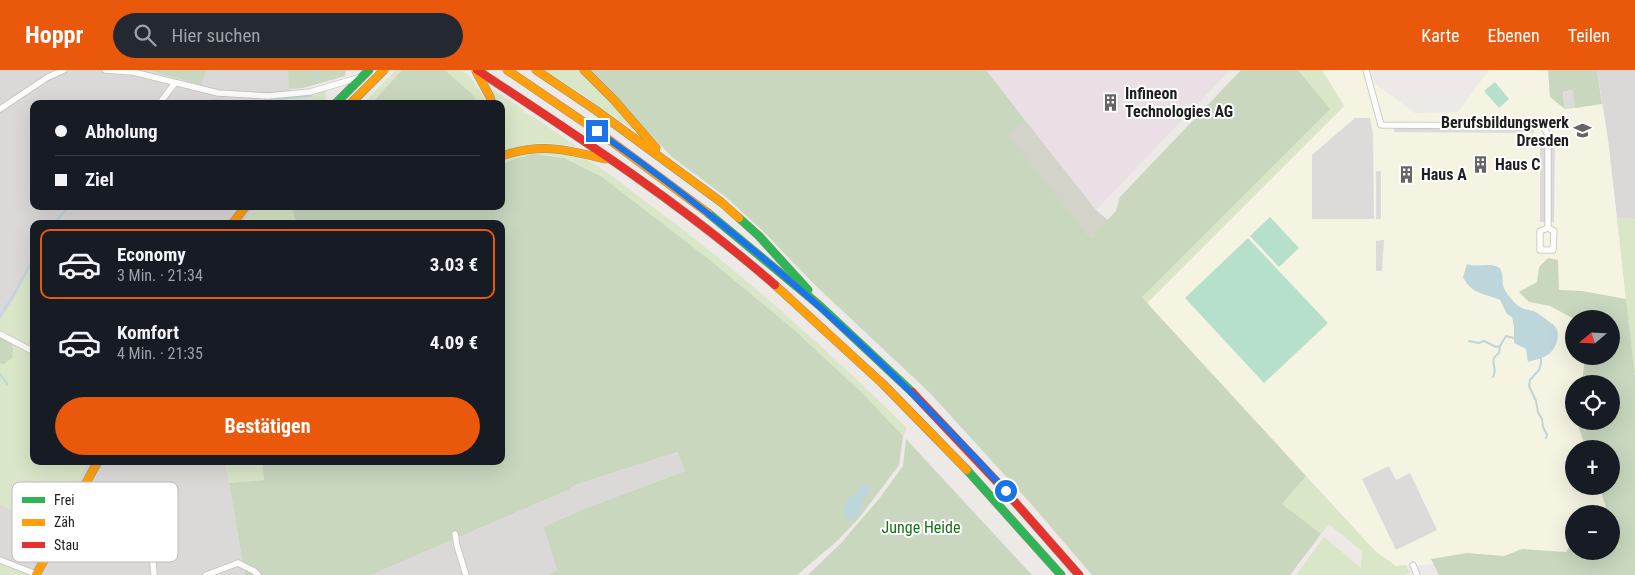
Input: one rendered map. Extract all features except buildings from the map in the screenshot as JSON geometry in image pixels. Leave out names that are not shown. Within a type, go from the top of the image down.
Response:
[{"type":"main road","points":[[339,100],[369,70]]},
{"type":"main road","points":[[354,100],[384,70]]},
{"type":"main road","points":[[476,70],[491,100]]},
{"type":"main road","points":[[476,70],[667,199],[768,279],[850,352],[947,448],[1060,575]]},
{"type":"main road","points":[[507,70],[579,118],[677,189],[723,224],[816,302],[884,365],[959,440],[1028,515],[1079,575]]},
{"type":"main road","points":[[536,70],[672,165],[748,224],[806,285],[816,302]]},
{"type":"main road","points":[[584,70],[604,89],[672,165]]},
{"type":"main road","points":[[505,154],[535,147],[552,147],[611,160]]},
{"type":"main road","points":[[235,220],[243,210]]},
{"type":"main road","points":[[87,482],[96,465]]},
{"type":"main road","points":[[36,575],[43,562]]},
{"type":"street","points":[[0,109],[48,77],[64,70]]},
{"type":"street","points":[[105,70],[133,71],[218,93],[268,96],[302,93],[363,76]]},
{"type":"street","points":[[1366,70],[1381,125],[1543,126],[1548,134],[1548,228]]},
{"type":"street","points":[[162,100],[175,83]]},
{"type":"street","points":[[0,334],[30,350]]},
{"type":"street","points":[[455,534],[466,575]]},
{"type":"street","points":[[0,560],[36,575]]},
{"type":"street","points":[[153,562],[154,575]]},
{"type":"street","points":[[206,575],[238,563],[258,575]]},
{"type":"street","points":[[1413,565],[1417,575]]},
{"type":"shaded area","points":[[0,70],[149,70],[201,84],[207,70],[288,70],[290,96],[288,100],[30,100],[30,210],[252,210],[245,220],[30,220],[30,465],[226,465],[245,575],[0,575]]},
{"type":"shaded area","points":[[986,70],[1230,70],[1096,210]]},
{"type":"shaded area","points":[[1322,70],[1370,70],[1374,83],[1415,113],[1458,112],[1489,70],[1597,70],[1608,140],[1635,377],[1620,463],[1620,440],[1565,440],[1565,495],[1614,495],[1613,505],[1565,505],[1565,554],[1396,566],[1375,551],[1147,303],[1344,106]]},
{"type":"shaded area","points":[[1597,70],[1635,70],[1635,219],[1617,218],[1608,140]]},
{"type":"shaded area","points":[[1573,90],[1575,108],[1565,109],[1563,92]]},
{"type":"shaded area","points":[[1355,118],[1370,118],[1373,135],[1374,219],[1312,219],[1312,155]]},
{"type":"shaded area","points":[[1025,120],[1096,210],[1108,220],[1091,238],[1007,136]]},
{"type":"shaded area","points":[[1394,125],[1534,126],[1534,133],[1394,132]]},
{"type":"shaded area","points":[[1555,141],[1554,222],[1540,222],[1540,142]]},
{"type":"shaded area","points":[[1376,171],[1381,171],[1381,219],[1376,219]]},
{"type":"shaded area","points":[[1384,240],[1382,271],[1376,271],[1376,241]]},
{"type":"shaded area","points":[[679,452],[685,471],[589,507],[557,570],[548,575],[371,575],[568,490],[575,485]]},
{"type":"shaded area","points":[[1389,466],[1396,480],[1410,473],[1437,530],[1396,550],[1362,479]]},
{"type":"green space","points":[[149,70],[207,70],[201,85]]},
{"type":"green space","points":[[288,70],[346,70],[345,76],[303,88],[289,89]]},
{"type":"green space","points":[[396,70],[402,70],[375,100],[367,100]]},
{"type":"green space","points":[[402,70],[445,70],[474,96],[475,100],[375,100]]},
{"type":"green space","points":[[445,70],[458,70],[467,75],[479,89],[484,100],[475,100],[474,96]]},
{"type":"green space","points":[[544,70],[579,70],[634,128],[633,130],[573,88]]},
{"type":"green space","points":[[590,70],[986,70],[1025,120],[1008,136],[1091,238],[1116,211],[1120,197],[1241,70],[1298,70],[1330,109],[1142,297],[1306,476],[1282,504],[1321,534],[1290,575],[1092,575],[1033,506],[930,393],[813,283],[764,232],[727,198],[672,157]]},
{"type":"green space","points":[[1298,70],[1322,70],[1344,106],[1147,303],[1142,297],[1329,109]]},
{"type":"green space","points":[[1548,70],[1597,70],[1602,104],[1575,108],[1572,90],[1563,92],[1565,109],[1550,97]]},
{"type":"green space","points":[[1495,82],[1509,99],[1499,108],[1484,91]]},
{"type":"green space","points":[[491,88],[524,110],[523,112],[531,115],[576,146],[528,144],[505,151],[505,100],[496,100]]},
{"type":"green space","points":[[324,90],[326,93],[325,100],[288,100],[290,96]]},
{"type":"green space","points":[[543,150],[580,157],[614,177],[681,228],[780,310],[907,428],[903,436],[844,377],[782,321],[685,242],[608,183],[580,166],[554,156],[524,156],[505,163],[505,159],[513,155]]},
{"type":"green space","points":[[534,154],[564,158],[602,177],[711,261],[793,329],[862,393],[903,436],[899,465],[859,518],[836,542],[797,575],[548,575],[557,570],[544,527],[589,507],[685,471],[678,452],[575,485],[568,490],[371,575],[245,575],[229,483],[264,480],[262,465],[505,465],[505,220],[296,220],[292,210],[505,210],[505,163]]},
{"type":"green space","points":[[252,210],[292,210],[296,220],[245,220]]},
{"type":"green space","points":[[1270,217],[1299,248],[1279,267],[1250,236]]},
{"type":"green space","points":[[1617,218],[1635,219],[1635,373],[1634,373]]},
{"type":"green space","points":[[1248,238],[1328,323],[1264,383],[1185,298]]},
{"type":"green space","points":[[1548,258],[1558,260],[1559,290],[1582,291],[1626,299],[1635,377],[1635,575],[1439,575],[1431,559],[1467,553],[1504,556],[1522,549],[1565,552],[1565,560],[1620,560],[1620,505],[1605,505],[1602,495],[1620,495],[1620,440],[1583,440],[1580,430],[1620,430],[1620,375],[1583,375],[1584,365],[1620,365],[1620,310],[1565,310],[1565,314],[1550,306],[1529,302],[1519,292],[1537,282],[1539,267]]},
{"type":"green space","points":[[30,269],[30,340],[27,346],[0,332],[0,320]]},
{"type":"green space","points":[[0,337],[11,343],[13,349],[12,358],[4,364],[0,363]]},
{"type":"green space","points":[[11,343],[30,353],[30,465],[87,465],[78,482],[12,482],[12,511],[0,505],[0,363],[4,364]]},
{"type":"green space","name":"Junge Heide","points":[[906,439],[1032,575],[808,575],[841,543],[879,499],[903,466]]},
{"type":"green space","points":[[226,465],[262,465],[264,480],[229,483]]},
{"type":"green space","points":[[1306,476],[1375,551],[1396,566],[1406,565],[1410,573],[1404,575],[1296,575],[1324,537],[1361,568],[1362,551],[1329,524],[1321,534],[1282,504]]},
{"type":"green space","points":[[0,562],[17,568],[28,575],[0,575]]},
{"type":"water","points":[[1467,264],[1498,267],[1502,274],[1504,288],[1514,302],[1522,308],[1534,311],[1554,326],[1558,336],[1555,346],[1550,353],[1542,358],[1528,362],[1526,349],[1514,343],[1512,317],[1507,314],[1500,300],[1474,290],[1466,283],[1463,277]]},
{"type":"water","points":[[863,483],[869,486],[869,492],[867,496],[862,497],[860,511],[851,521],[846,518],[846,502],[850,497],[858,494],[860,485]]},
{"type":"waterway","points":[[315,83],[319,70]]},
{"type":"waterway","points":[[270,100],[311,96]]},
{"type":"waterway","points":[[57,220],[66,210]]},
{"type":"waterway","points":[[0,316],[30,264]]},
{"type":"waterway","points":[[1469,341],[1479,343],[1484,341],[1496,347],[1500,346],[1506,336],[1514,338]]},
{"type":"waterway","points":[[1493,377],[1495,370],[1493,361],[1499,353],[1500,346]]},
{"type":"waterway","points":[[1541,358],[1539,370],[1530,380],[1529,386],[1542,419],[1547,435],[1546,438]]},
{"type":"waterway","points":[[0,374],[7,384]]},
{"type":"traffic: fast","points":[[339,100],[369,70]]},
{"type":"traffic: fast","points":[[708,213],[819,305],[912,392]]},
{"type":"traffic: fast","points":[[739,218],[759,236],[808,290]]},
{"type":"traffic: fast","points":[[967,470],[1061,575]]},
{"type":"traffic: slow","points":[[354,100],[384,70]]},
{"type":"traffic: slow","points":[[507,70],[600,133],[708,213]]},
{"type":"traffic: slow","points":[[536,70],[597,111],[721,202],[739,218]]},
{"type":"traffic: slow","points":[[584,70],[614,100],[656,148]]},
{"type":"traffic: slow","points":[[476,71],[491,100]]},
{"type":"traffic: slow","points":[[505,155],[528,150],[553,149],[578,152],[605,159]]},
{"type":"traffic: slow","points":[[235,220],[243,210]]},
{"type":"traffic: slow","points":[[775,285],[883,384],[967,470]]},
{"type":"traffic: slow","points":[[87,482],[96,465]]},
{"type":"traffic: slow","points":[[36,575],[43,562]]},
{"type":"traffic: jam","points":[[477,70],[592,146],[667,199],[740,255],[775,285]]},
{"type":"traffic: jam","points":[[912,392],[1000,485],[1079,575]]},
{"type":"place","name":"Infineon Technologies AG","points":[[1111,102]]},
{"type":"place","name":"Berufsbildungswerk Dresden","points":[[1583,131]]},
{"type":"place","name":"Haus C","points":[[1481,164]]},
{"type":"place","name":"Haus A","points":[[1407,174]]},
{"type":"route","points":[[597,131],[723,224],[816,302],[947,427],[1006,491]]}]
